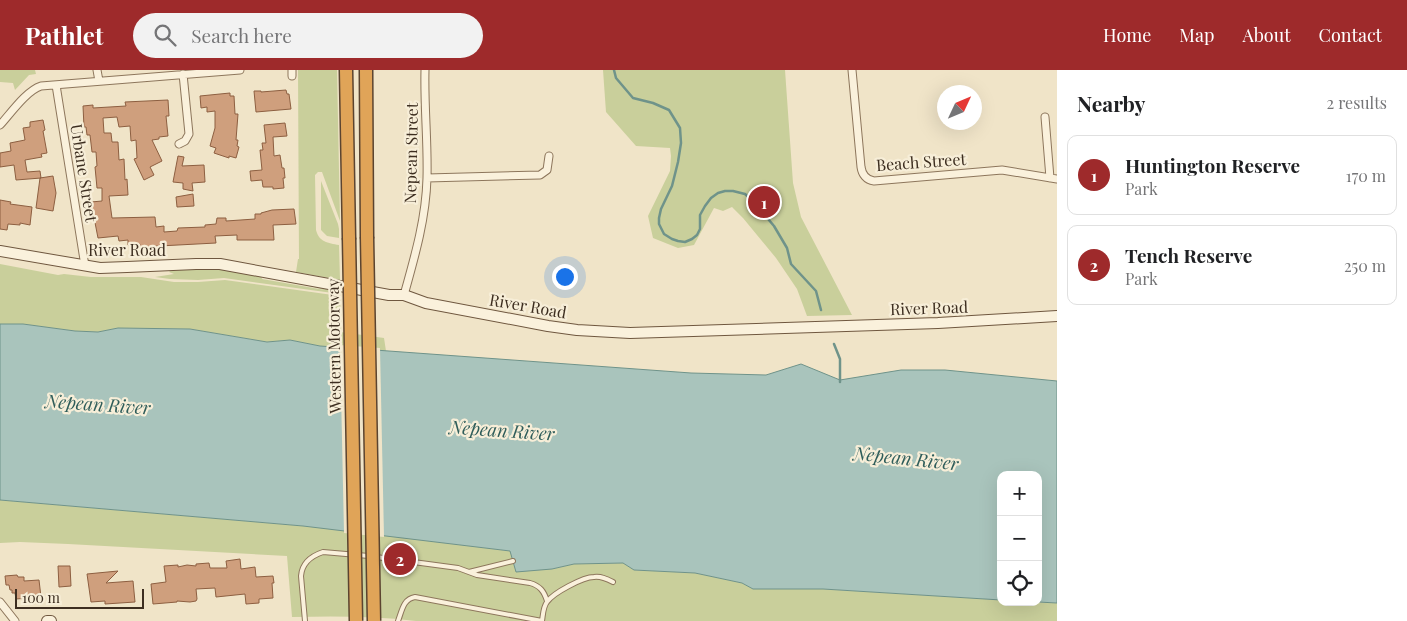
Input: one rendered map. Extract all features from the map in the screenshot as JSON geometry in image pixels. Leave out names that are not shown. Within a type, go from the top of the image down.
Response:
[{"type":"highway","name":"Western Motorway","points":[[346,70],[356,621]]},
{"type":"highway","points":[[366,70],[374,621]]},
{"type":"street","points":[[97,70],[99,81]]},
{"type":"street","points":[[0,125],[32,91],[41,86],[240,70]]},
{"type":"street","name":"Nepean Street","points":[[404,295],[417,249],[424,213],[427,178],[426,70]]},
{"type":"street","name":"Beach Street","points":[[852,70],[860,167],[868,180],[1002,170],[1054,179]]},
{"type":"street","points":[[179,144],[185,141],[189,134],[183,74]]},
{"type":"street","name":"Urbane Street","points":[[56,85],[85,266]]},
{"type":"street","points":[[1045,117],[1054,179]]},
{"type":"street","points":[[427,178],[540,175],[547,170],[549,156]]},
{"type":"street","name":"River Road","points":[[0,251],[85,266],[115,268],[220,264],[389,295],[404,295],[426,303],[548,326],[630,334],[938,323],[1057,316]]},
{"type":"street","points":[[0,602],[15,621]]},
{"type":"lane","points":[[305,621],[302,570],[308,559],[323,552],[388,558],[458,568],[477,575],[530,583],[542,589],[547,601],[542,621],[415,597],[405,602],[398,621]]},
{"type":"lane","points":[[468,572],[513,561]]},
{"type":"lane","points":[[547,601],[571,585],[586,578],[595,576],[613,582]]},
{"type":"green space","points":[[0,70],[35,70],[36,74],[29,75],[15,90],[13,83],[0,82]]},
{"type":"green space","points":[[298,70],[337,70],[340,221],[322,172],[318,172],[315,175],[316,230],[319,237],[328,243],[339,245],[340,280],[296,272],[299,259]]},
{"type":"green space","points":[[603,70],[785,70],[793,183],[801,217],[852,315],[807,316],[797,289],[776,258],[732,207],[723,211],[714,208],[694,245],[678,248],[653,238],[648,216],[670,171],[670,148],[636,146],[606,112]]},
{"type":"green space","points":[[321,181],[338,224],[339,238],[327,236],[321,230]]},
{"type":"green space","points":[[0,264],[58,275],[141,277],[174,282],[225,280],[340,296],[341,332],[384,338],[386,351],[320,346],[290,340],[267,342],[190,329],[118,328],[98,332],[23,324],[0,324]]},
{"type":"green space","points":[[191,269],[227,270],[261,275],[262,279],[325,290],[306,285],[340,292],[340,294],[224,278],[198,280],[155,277],[174,274],[170,271]]},
{"type":"green space","points":[[0,500],[364,532],[510,551],[552,569],[574,564],[623,563],[634,570],[695,573],[742,583],[753,589],[823,589],[997,600],[997,606],[1042,606],[1042,603],[1057,603],[1057,621],[416,621],[354,617],[292,617],[287,556],[68,544],[0,543]]},
{"type":"water","name":"Nepean River","points":[[0,324],[23,324],[98,332],[118,328],[190,329],[267,342],[290,340],[320,346],[691,373],[766,375],[801,364],[840,380],[901,370],[945,370],[1057,381],[1057,603],[1042,602],[1042,471],[997,471],[997,600],[823,589],[753,589],[742,583],[695,573],[634,570],[623,563],[574,564],[552,569],[516,572],[510,551],[303,526],[0,500]]},
{"type":"pier","points":[[340,345],[380,348],[384,537],[344,533]]},
{"type":"building","points":[[286,90],[287,94],[289,94],[291,109],[256,112],[254,91]]},
{"type":"building","points":[[230,93],[230,96],[234,96],[235,114],[238,114],[236,140],[238,140],[237,146],[239,147],[236,158],[229,156],[229,158],[214,153],[216,148],[210,146],[215,128],[215,111],[207,112],[207,107],[201,108],[200,96]]},
{"type":"building","points":[[168,100],[169,116],[166,116],[168,136],[152,140],[162,161],[150,167],[154,175],[144,180],[134,159],[137,158],[136,140],[131,141],[130,126],[119,127],[117,117],[103,118],[104,133],[111,133],[112,142],[118,142],[119,160],[124,159],[125,180],[127,179],[128,195],[109,196],[112,218],[155,217],[156,227],[164,226],[164,232],[177,231],[178,228],[205,227],[205,225],[216,224],[217,218],[226,218],[226,221],[255,219],[255,214],[272,210],[294,209],[296,224],[273,225],[274,240],[237,240],[237,235],[215,236],[216,243],[140,247],[140,244],[128,245],[128,240],[119,241],[118,236],[98,238],[91,202],[102,201],[102,188],[97,188],[96,152],[92,152],[90,135],[87,135],[86,127],[84,127],[83,106],[93,105],[93,108],[126,106],[125,102]]},
{"type":"building","points":[[43,120],[47,153],[41,154],[42,157],[25,160],[27,172],[40,171],[41,178],[16,180],[14,165],[0,167],[0,153],[11,151],[10,143],[25,140],[23,128],[30,127],[30,122]]},
{"type":"building","points":[[285,123],[287,136],[273,137],[274,156],[280,155],[282,168],[284,168],[284,188],[273,189],[273,187],[263,187],[262,180],[251,181],[250,171],[262,170],[260,150],[263,150],[262,143],[266,143],[264,125]]},
{"type":"building","points":[[178,156],[184,157],[182,166],[204,165],[205,182],[192,183],[193,191],[183,189],[183,183],[173,182]]},
{"type":"building","points":[[53,176],[56,193],[53,211],[36,208],[40,178]]},
{"type":"building","points":[[193,194],[194,206],[177,207],[176,197]]},
{"type":"building","points":[[0,200],[11,202],[10,204],[32,207],[30,225],[20,223],[20,225],[8,224],[7,230],[0,229]]},
{"type":"building","points":[[240,559],[241,569],[255,567],[256,577],[273,576],[273,598],[259,599],[259,603],[246,604],[245,594],[216,597],[215,588],[196,589],[196,601],[153,604],[151,584],[166,582],[164,566],[196,566],[196,564],[209,563],[210,568],[227,568],[226,561]]},
{"type":"building","points":[[58,566],[70,566],[71,586],[59,587]]},
{"type":"building","points":[[118,571],[106,583],[133,581],[135,602],[105,604],[105,601],[91,602],[87,574]]},
{"type":"building","points":[[17,575],[18,577],[24,577],[24,581],[39,580],[41,597],[16,599],[15,593],[12,593],[9,585],[6,585],[5,576]]},
{"type":"waterway","points":[[614,70],[616,78],[633,98],[653,103],[669,110],[680,128],[681,143],[678,162],[672,186],[661,209],[659,218],[659,224],[664,234],[678,241],[685,242],[692,239],[700,229],[700,215],[711,198],[725,191],[745,194],[774,226],[787,248],[791,264],[816,291],[821,310]]},
{"type":"waterway","points":[[834,344],[840,359],[840,382]]},
{"type":"place","name":"Huntington Reserve","points":[[764,202]]},
{"type":"place","name":"Tench Reserve","points":[[400,559]]}]
